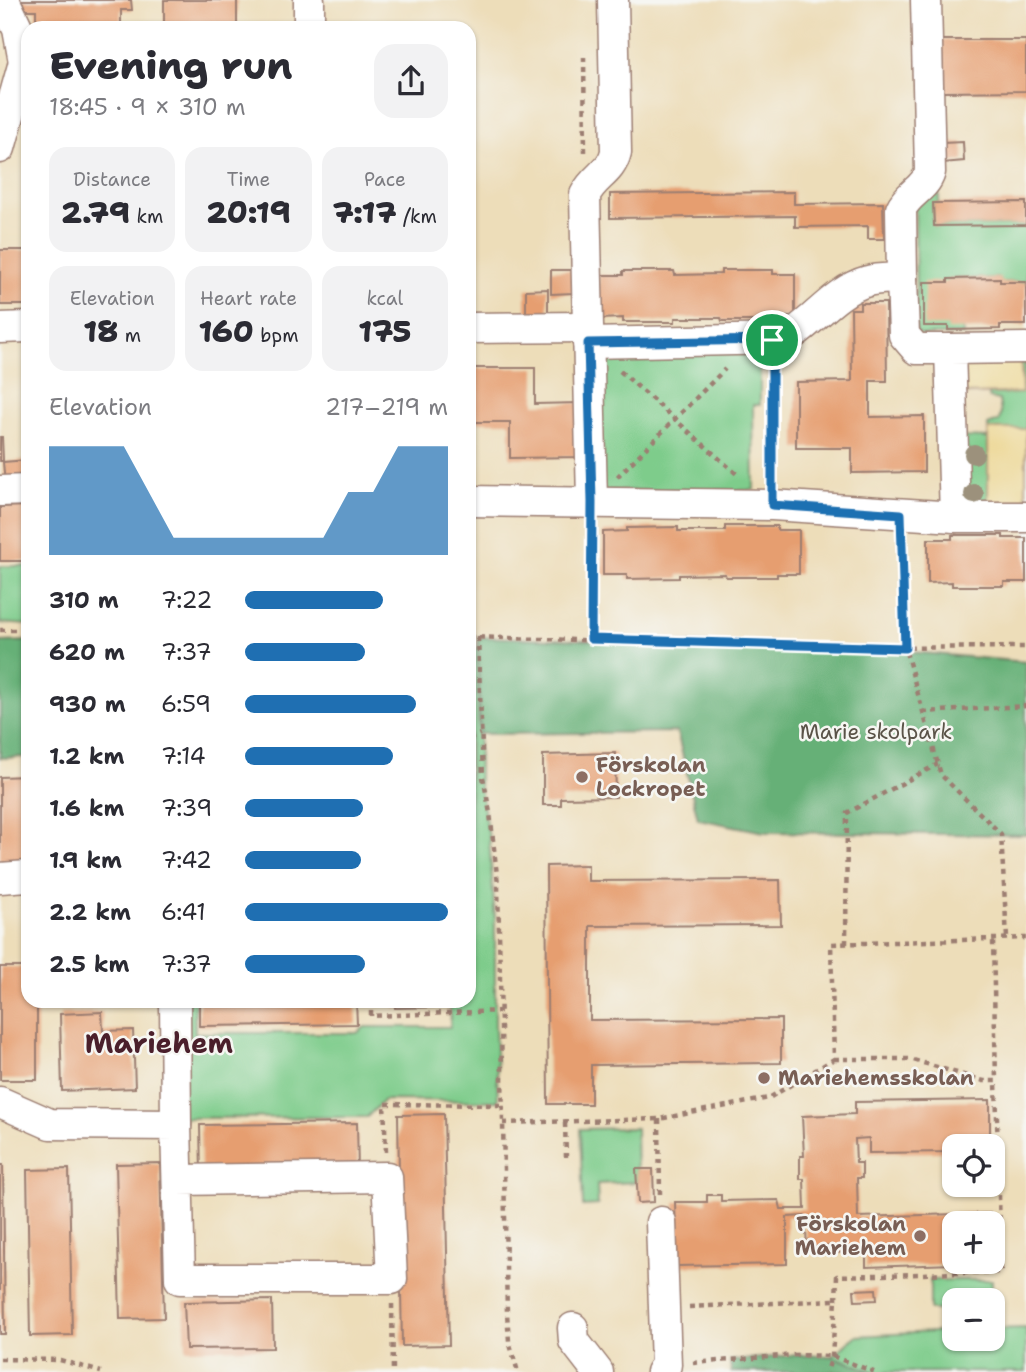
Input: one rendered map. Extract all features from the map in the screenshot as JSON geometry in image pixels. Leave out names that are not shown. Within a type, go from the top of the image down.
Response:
[{"type":"lane","points":[[4,0],[21,41]]},
{"type":"lane","points":[[309,0],[309,21]]},
{"type":"lane","points":[[592,502],[585,195],[591,183],[613,164],[616,152],[613,0]]},
{"type":"lane","points":[[926,0],[930,172],[928,181],[905,199],[901,209],[904,335],[916,349],[1026,348]]},
{"type":"lane","points":[[0,148],[21,83]]},
{"type":"lane","points":[[476,328],[762,341],[785,339],[800,330],[848,289],[870,280],[902,278]]},
{"type":"lane","points":[[0,328],[21,327]]},
{"type":"lane","points":[[950,349],[955,517]]},
{"type":"lane","points":[[0,491],[21,490]]},
{"type":"lane","points":[[476,501],[772,505],[955,517],[1026,517]]},
{"type":"lane","points":[[0,878],[21,876]]},
{"type":"lane","points":[[175,1008],[176,1125],[180,1279],[392,1279],[387,1177],[178,1180]]},
{"type":"lane","points":[[0,1102],[50,1124],[176,1125]]},
{"type":"lane","points":[[661,1222],[664,1369]]},
{"type":"lane","points":[[573,1328],[574,1341],[598,1372]]},
{"type":"path","points":[[584,56],[585,195]]},
{"type":"path","points":[[588,335],[772,505]]},
{"type":"path","points":[[762,341],[772,505]]},
{"type":"path","points":[[591,639],[592,502],[762,341]]},
{"type":"path","points":[[901,514],[905,650],[941,775],[1001,834],[1007,939]]},
{"type":"path","points":[[0,630],[21,630]]},
{"type":"path","points":[[519,1372],[509,1341],[507,1313],[498,884],[483,777],[478,637],[905,650],[1026,647]]},
{"type":"path","points":[[923,712],[1026,706]]},
{"type":"path","points":[[476,735],[480,734]]},
{"type":"path","points":[[846,944],[847,813],[938,764]]},
{"type":"path","points":[[834,1059],[831,944],[1026,938]]},
{"type":"path","points":[[827,1372],[832,1356],[837,1276],[1001,1272],[993,939]]},
{"type":"path","points":[[371,1008],[371,1016],[501,1011]]},
{"type":"path","points":[[503,1123],[659,1119],[769,1098],[834,1059],[910,1059],[984,1081],[996,1081]]},
{"type":"path","points":[[387,1177],[384,1104],[503,1105]]},
{"type":"path","points":[[659,1119],[661,1222]]},
{"type":"path","points":[[565,1123],[566,1157]]},
{"type":"path","points":[[392,1279],[393,1372]]},
{"type":"path","points":[[664,1308],[836,1300]]},
{"type":"path","points":[[664,1369],[794,1355],[832,1356],[874,1372]]},
{"type":"path","points":[[0,1359],[60,1360],[101,1372]]},
{"type":"green space","points":[[939,192],[939,203],[933,204],[934,226],[1026,225],[1026,282],[1000,282],[999,278],[948,279],[948,326],[963,329],[963,335],[922,335],[916,332],[915,199],[921,193]]},
{"type":"green space","points":[[599,342],[760,352],[760,405],[753,405],[754,490],[600,491]]},
{"type":"green space","points":[[1022,351],[1026,351],[1026,429],[988,429],[988,425],[999,421],[1001,413],[999,400],[989,398],[989,394],[1022,393]]},
{"type":"green space","points":[[957,437],[988,438],[989,512],[962,514]]},
{"type":"green space","points":[[0,566],[21,566],[21,624],[0,623]]},
{"type":"green space","name":"Marie skolpark","points":[[478,637],[864,648],[1026,662],[1026,835],[764,832],[698,819],[677,732],[480,734]]},
{"type":"green space","points":[[21,641],[21,757],[0,758],[0,642]]},
{"type":"green space","points":[[476,649],[479,783],[489,838],[495,919],[498,1101],[384,1100],[367,1117],[181,1118],[182,1008],[195,1008],[195,1033],[357,1033],[365,1027],[450,1027],[450,1008],[476,1008]]},
{"type":"green space","points":[[636,1128],[637,1182],[597,1184],[598,1205],[583,1206],[580,1129]]},
{"type":"green space","points":[[930,1280],[992,1280],[992,1288],[942,1288],[942,1310],[930,1310]]},
{"type":"green space","points":[[1026,1328],[1026,1372],[874,1372],[832,1356],[856,1336],[942,1332],[942,1351],[1005,1351],[1005,1329]]},
{"type":"green space","points":[[794,1355],[832,1356],[874,1372],[731,1372],[730,1361]]},
{"type":"sand","points":[[1021,357],[1022,393],[964,394],[963,358]]},
{"type":"sand","points":[[988,429],[1026,429],[1026,512],[988,512]]},
{"type":"building","points":[[19,0],[131,0],[132,10],[121,10],[121,21],[36,21],[36,10],[24,10],[23,3],[19,3]]},
{"type":"building","points":[[164,0],[237,0],[237,21],[164,21]]},
{"type":"building","points":[[942,40],[1026,40],[1026,91],[942,92]]},
{"type":"building","points":[[963,142],[964,161],[943,163],[942,143]]},
{"type":"building","points":[[794,192],[794,204],[883,203],[884,239],[868,239],[868,226],[795,227],[795,216],[610,218],[610,194]]},
{"type":"building","points":[[1026,202],[1026,225],[934,226],[933,203]]},
{"type":"building","points":[[0,250],[21,250],[21,305],[0,305]]},
{"type":"building","points":[[551,270],[574,270],[574,293],[551,294]]},
{"type":"building","points":[[721,270],[773,270],[773,274],[795,274],[795,317],[773,317],[773,321],[675,318],[675,322],[599,319],[599,275],[623,275],[623,271],[674,271],[675,275],[721,274]]},
{"type":"building","points":[[1000,278],[1000,282],[1026,282],[1026,325],[1000,325],[1000,329],[948,330],[948,326],[924,326],[924,282]]},
{"type":"building","points":[[548,289],[548,314],[526,314],[526,290]]},
{"type":"building","points":[[860,303],[886,303],[887,381],[870,381],[870,417],[924,416],[924,472],[852,473],[852,448],[796,448],[796,382],[852,381],[851,309],[860,309]]},
{"type":"building","points":[[476,368],[535,368],[535,404],[580,403],[580,457],[510,458],[510,422],[476,422]]},
{"type":"building","points":[[2,437],[3,461],[0,461]]},
{"type":"building","points":[[21,461],[21,483],[5,484],[3,462]]},
{"type":"building","points":[[21,506],[21,561],[0,561],[0,507]]},
{"type":"building","points":[[725,526],[777,526],[777,530],[799,530],[799,574],[777,574],[777,577],[679,575],[679,578],[627,579],[627,575],[603,575],[603,532],[627,531],[627,528],[678,527],[678,531],[725,531]]},
{"type":"building","points":[[952,535],[1026,538],[1026,582],[1004,582],[1004,586],[928,583],[928,539],[952,539]]},
{"type":"building","points":[[615,753],[616,797],[561,798],[561,805],[543,805],[543,755]]},
{"type":"building","points":[[21,776],[21,867],[0,868],[0,777]]},
{"type":"building","points":[[588,865],[588,881],[780,880],[781,925],[590,926],[590,1020],[781,1019],[781,1063],[591,1065],[591,1104],[548,1104],[546,866]]},
{"type":"building","points":[[0,967],[21,967],[21,1008],[37,1008],[37,1080],[0,1080]]},
{"type":"building","points":[[199,1008],[356,1008],[357,1024],[199,1026]]},
{"type":"building","points":[[102,1012],[103,1031],[133,1030],[135,1088],[62,1091],[60,1014]]},
{"type":"building","points":[[990,1100],[990,1134],[942,1134],[942,1152],[869,1153],[869,1138],[855,1139],[856,1163],[862,1163],[862,1178],[857,1178],[858,1217],[942,1214],[942,1264],[866,1267],[866,1251],[835,1253],[835,1246],[807,1247],[805,1216],[787,1217],[787,1264],[677,1266],[675,1202],[707,1202],[707,1195],[721,1195],[721,1201],[779,1200],[781,1209],[805,1209],[804,1179],[800,1179],[800,1156],[804,1156],[802,1116],[855,1114],[855,1102]]},
{"type":"building","points":[[444,1114],[449,1345],[402,1346],[398,1115]]},
{"type":"building","points":[[357,1123],[358,1171],[201,1173],[200,1125]]},
{"type":"building","points":[[160,1163],[164,1318],[120,1319],[116,1164]]},
{"type":"building","points":[[0,1165],[3,1165],[5,1334],[0,1334]]},
{"type":"building","points":[[69,1169],[72,1335],[30,1336],[27,1170]]},
{"type":"building","points":[[636,1169],[653,1169],[654,1202],[638,1203]]},
{"type":"building","points":[[876,1289],[877,1300],[855,1301],[854,1290]]},
{"type":"building","points":[[272,1300],[273,1348],[186,1349],[184,1302]]},
{"type":"place","name":"Förskolan Lockropet","points":[[582,777]]},
{"type":"place","name":"Mariehemsskolan","points":[[764,1078]]},
{"type":"place","name":"Förskolan Mariehem","points":[[920,1236]]},
{"type":"district","name":"Mariehem","points":[[159,1043]]},
{"type":"route","points":[[772,340],[772,505],[901,514],[905,648],[591,639],[592,502],[588,343],[772,340]]}]
